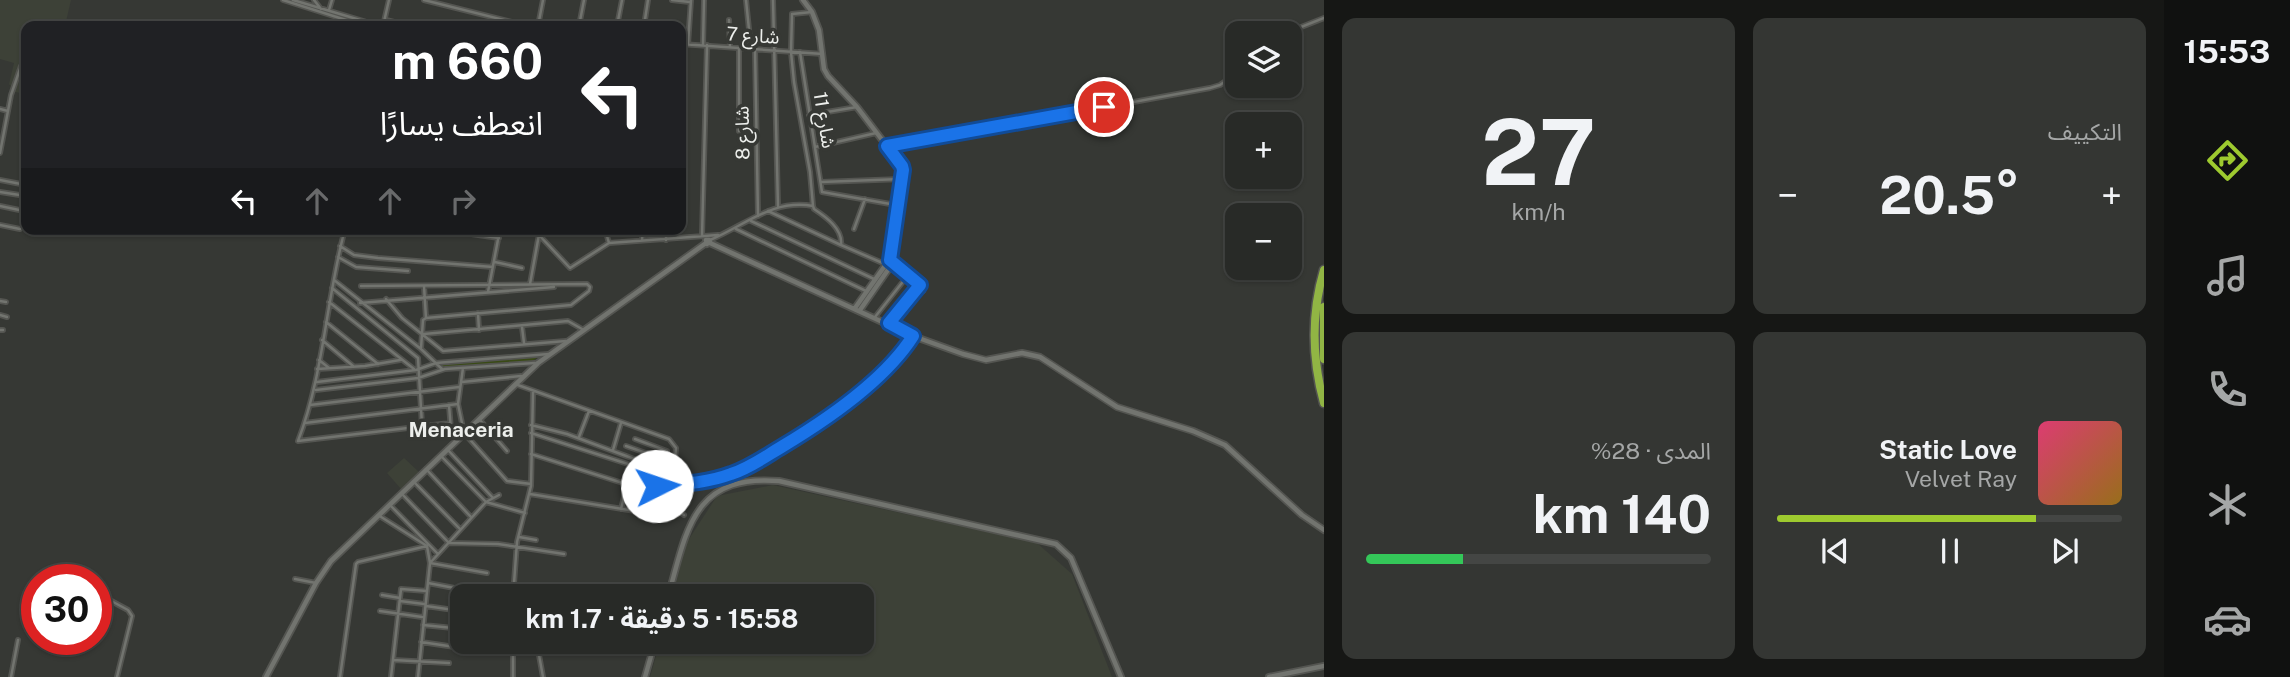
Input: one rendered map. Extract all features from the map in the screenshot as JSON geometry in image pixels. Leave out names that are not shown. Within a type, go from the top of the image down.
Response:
[{"type":"highway","points":[[1324,270],[1316,306],[1314,343],[1324,403]]},
{"type":"highway","points":[[1324,307],[1324,359]]},
{"type":"street","points":[[283,0],[349,21]]},
{"type":"street","points":[[293,0],[364,21]]},
{"type":"street","points":[[314,0],[321,9]]},
{"type":"street","points":[[329,11],[332,0]]},
{"type":"street","points":[[388,21],[384,20],[389,0]]},
{"type":"street","points":[[424,0],[508,21]]},
{"type":"street","points":[[539,21],[543,0]]},
{"type":"street","points":[[580,21],[584,0]]},
{"type":"street","points":[[618,21],[622,0]]},
{"type":"street","points":[[645,21],[648,0]]},
{"type":"street","points":[[673,0],[691,1],[688,44]]},
{"type":"street","points":[[705,0],[707,241]]},
{"type":"street","name":"شارع 8","points":[[746,0],[753,49],[758,216]]},
{"type":"street","points":[[773,0],[778,206]]},
{"type":"street","points":[[803,0],[812,12],[819,30],[824,69],[828,76],[857,107],[902,166],[888,270],[858,309]]},
{"type":"street","points":[[812,12],[792,14],[791,52],[813,206],[832,223],[842,238],[841,245]]},
{"type":"street","points":[[1302,27],[1324,18]]},
{"type":"street","points":[[729,20],[730,47]]},
{"type":"street","name":"شارع 7","points":[[688,44],[823,54]]},
{"type":"street","points":[[739,131],[740,48]]},
{"type":"street","name":"شارع 11","points":[[800,52],[822,192],[865,199]]},
{"type":"street","points":[[0,153],[21,65]]},
{"type":"street","points":[[887,146],[1210,88],[1225,81]]},
{"type":"street","points":[[809,115],[857,107]]},
{"type":"street","points":[[0,109],[8,111]]},
{"type":"street","points":[[0,125],[5,127]]},
{"type":"street","points":[[815,147],[876,133]]},
{"type":"street","points":[[820,182],[902,179]]},
{"type":"street","points":[[0,180],[21,184]]},
{"type":"street","points":[[0,192],[21,195]]},
{"type":"street","points":[[854,229],[865,199],[897,205]]},
{"type":"street","points":[[0,206],[21,210]]},
{"type":"street","points":[[266,677],[316,583],[331,561],[538,363],[707,241],[778,206],[813,206]]},
{"type":"street","points":[[766,210],[885,264]]},
{"type":"street","points":[[751,221],[875,279]]},
{"type":"street","points":[[0,225],[20,229]]},
{"type":"street","points":[[736,229],[866,291]]},
{"type":"street","points":[[707,241],[724,234]]},
{"type":"street","points":[[343,235],[315,390],[298,441],[450,423]]},
{"type":"street","points":[[479,235],[499,238]]},
{"type":"street","points":[[488,292],[499,235]]},
{"type":"street","points":[[530,284],[539,235]]},
{"type":"street","points":[[540,235],[570,268],[609,243],[707,241],[913,336],[986,360],[1022,353],[1040,356],[1117,407],[1193,431],[1224,445],[1302,515],[1324,530]]},
{"type":"street","points":[[607,235],[609,243]]},
{"type":"street","points":[[642,235],[642,241]]},
{"type":"street","points":[[666,235],[666,240]]},
{"type":"street","points":[[340,246],[354,255],[493,267]]},
{"type":"street","points":[[338,257],[356,267],[408,271]]},
{"type":"street","points":[[858,309],[866,291],[890,260]]},
{"type":"street","points":[[890,260],[920,285],[923,291]]},
{"type":"street","points":[[495,262],[522,268]]},
{"type":"street","points":[[875,317],[905,279]]},
{"type":"street","points":[[334,280],[421,349],[442,370]]},
{"type":"street","points":[[360,303],[587,284],[590,287],[589,291],[571,305],[426,317]]},
{"type":"street","points":[[889,323],[920,285]]},
{"type":"street","points":[[361,286],[564,286]]},
{"type":"street","points":[[421,349],[423,320],[426,317],[424,286]]},
{"type":"street","points":[[332,288],[418,358],[422,427]]},
{"type":"street","points":[[386,299],[402,318],[443,351],[572,341]]},
{"type":"street","points":[[0,301],[6,302]]},
{"type":"street","points":[[329,302],[400,360],[417,370]]},
{"type":"street","points":[[478,313],[479,330]]},
{"type":"street","points":[[0,315],[6,317]]},
{"type":"street","points":[[326,321],[378,364]]},
{"type":"street","points":[[422,334],[568,321],[585,331]]},
{"type":"street","points":[[523,327],[524,343]]},
{"type":"street","points":[[531,454],[640,486],[690,484],[712,480],[744,470],[803,434],[884,372],[913,336]]},
{"type":"street","points":[[322,340],[354,366]]},
{"type":"street","points":[[316,382],[417,370],[436,363],[553,354]]},
{"type":"street","points":[[319,360],[329,368]]},
{"type":"street","points":[[317,369],[400,360]]},
{"type":"street","points":[[315,390],[418,378],[442,370],[538,363]]},
{"type":"street","points":[[463,368],[458,404],[464,433],[507,481],[531,484]]},
{"type":"street","points":[[462,382],[524,376]]},
{"type":"street","points":[[514,384],[673,442],[676,453],[673,485]]},
{"type":"street","points":[[310,405],[459,387]]},
{"type":"street","points":[[514,584],[518,537],[531,484],[533,391]]},
{"type":"street","points":[[305,424],[458,404]]},
{"type":"street","points":[[449,405],[451,430],[458,438]]},
{"type":"street","points":[[578,439],[589,411]]},
{"type":"street","points":[[479,419],[507,450]]},
{"type":"street","points":[[612,451],[621,423]]},
{"type":"street","points":[[530,494],[635,511],[645,463],[531,425]]},
{"type":"street","points":[[531,433],[628,464]]},
{"type":"street","points":[[635,439],[667,451],[647,509]]},
{"type":"street","points":[[626,446],[664,460]]},
{"type":"street","points":[[447,449],[493,498]]},
{"type":"street","points":[[441,456],[486,502],[525,513]]},
{"type":"street","points":[[426,469],[471,517]]},
{"type":"street","points":[[672,584],[688,529],[701,506],[714,494],[733,483],[754,479],[779,481],[1056,544],[1071,558],[1121,677]]},
{"type":"street","points":[[414,482],[460,529]]},
{"type":"street","points":[[621,509],[628,484]]},
{"type":"street","points":[[684,516],[673,507],[690,484]]},
{"type":"street","points":[[401,494],[449,543],[498,544],[564,554]]},
{"type":"street","points":[[430,563],[486,502],[499,495]]},
{"type":"street","points":[[390,505],[438,554]]},
{"type":"street","points":[[379,516],[426,546],[430,563],[418,677]]},
{"type":"street","points":[[518,537],[536,540]]},
{"type":"street","points":[[341,677],[356,564],[426,546]]},
{"type":"street","points":[[430,563],[487,573]]},
{"type":"street","points":[[295,579],[316,583]]},
{"type":"street","points":[[428,583],[450,587]]},
{"type":"street","points":[[391,677],[402,587],[427,591]]},
{"type":"street","points":[[382,595],[450,609]]},
{"type":"street","points":[[112,601],[128,610],[132,616],[117,677]]},
{"type":"street","points":[[380,611],[423,617]]},
{"type":"street","points":[[423,625],[450,628]]},
{"type":"street","points":[[11,677],[18,640]]},
{"type":"street","points":[[421,642],[450,646]]},
{"type":"street","points":[[513,654],[513,677]]},
{"type":"street","points":[[539,654],[543,677]]},
{"type":"street","points":[[645,677],[652,654]]},
{"type":"street","points":[[393,660],[449,663]]},
{"type":"street","points":[[1269,677],[1324,666]]},
{"type":"shaded area","points":[[0,0],[71,0],[66,21],[21,21],[21,93],[15,92],[9,84],[14,63],[0,59]]},
{"type":"shaded area","points":[[404,458],[419,472],[401,489],[387,473]]},
{"type":"shaded area","points":[[773,485],[1037,543],[1072,574],[1112,677],[650,677],[657,654],[874,654],[874,584],[676,584],[687,542],[717,496]]},
{"type":"green space","points":[[540,356],[532,361],[445,368],[440,364]]},
{"type":"district","name":"Menaceria","points":[[461,430]]},
{"type":"route","points":[[657,486],[712,480],[744,470],[803,434],[872,382],[905,348],[913,336],[889,323],[920,285],[890,260],[903,170],[887,146],[1104,107]]}]
